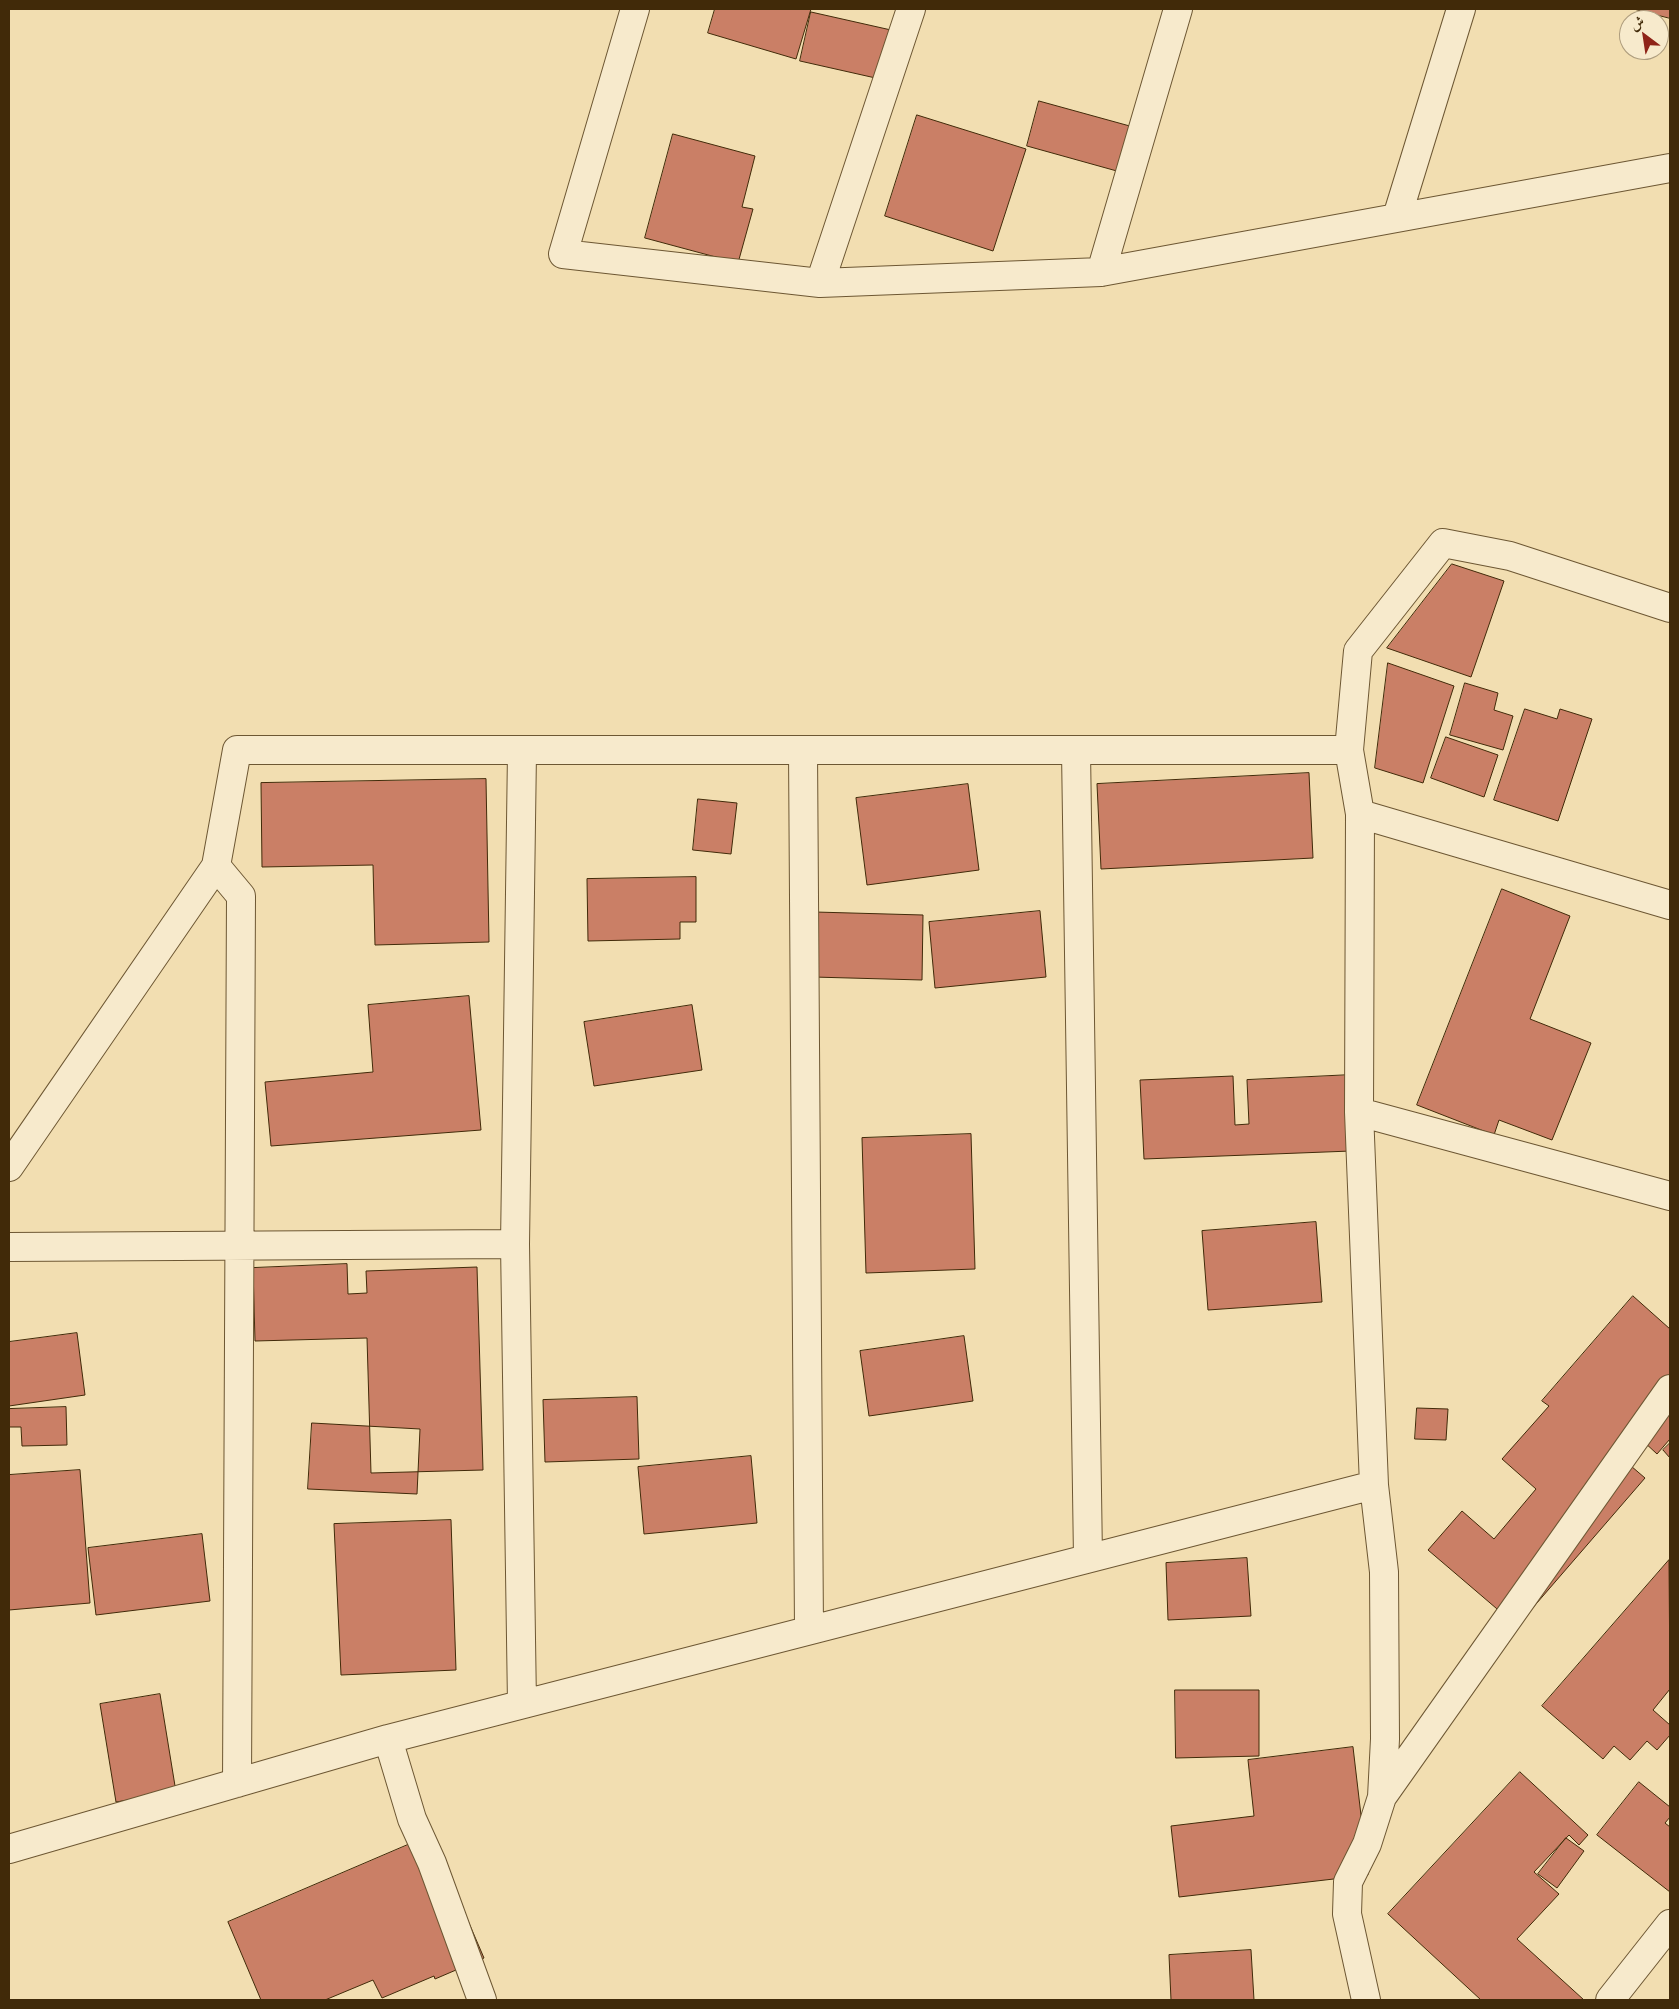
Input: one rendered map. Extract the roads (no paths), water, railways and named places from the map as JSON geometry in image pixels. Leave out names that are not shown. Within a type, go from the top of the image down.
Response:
[{"type":"street","points":[[635,9],[563,254],[820,283],[1101,272],[1397,216],[1670,168]]},
{"type":"street","points":[[820,283],[911,9]]},
{"type":"street","points":[[1101,272],[1178,9]]},
{"type":"street","points":[[1397,216],[1461,9]]},
{"type":"street","points":[[1366,2000],[1347,1914],[1348,1882],[1368,1844],[1382,1797],[1384,1572],[1374,1485],[1359,1112],[1360,814],[1349,750],[1358,651],[1443,543],[1510,556],[1670,608]]},
{"type":"street","points":[[9,1167],[216,866],[236,750],[522,752],[1349,750]]},
{"type":"street","points":[[803,751],[809,1630]]},
{"type":"street","points":[[1076,751],[1088,1558]]},
{"type":"street","points":[[522,752],[515,1244],[522,1704]]},
{"type":"street","points":[[1360,814],[1670,905]]},
{"type":"street","points":[[216,866],[241,896],[237,1783]]},
{"type":"street","points":[[1359,1112],[1670,1196]]},
{"type":"street","points":[[9,1247],[515,1244]]},
{"type":"street","points":[[1382,1797],[1670,1389]]},
{"type":"street","points":[[9,1849],[388,1739],[1374,1485]]},
{"type":"street","points":[[388,1739],[412,1819],[432,1863],[482,2000]]},
{"type":"street","points":[[1610,2000],[1670,1924]]}]
